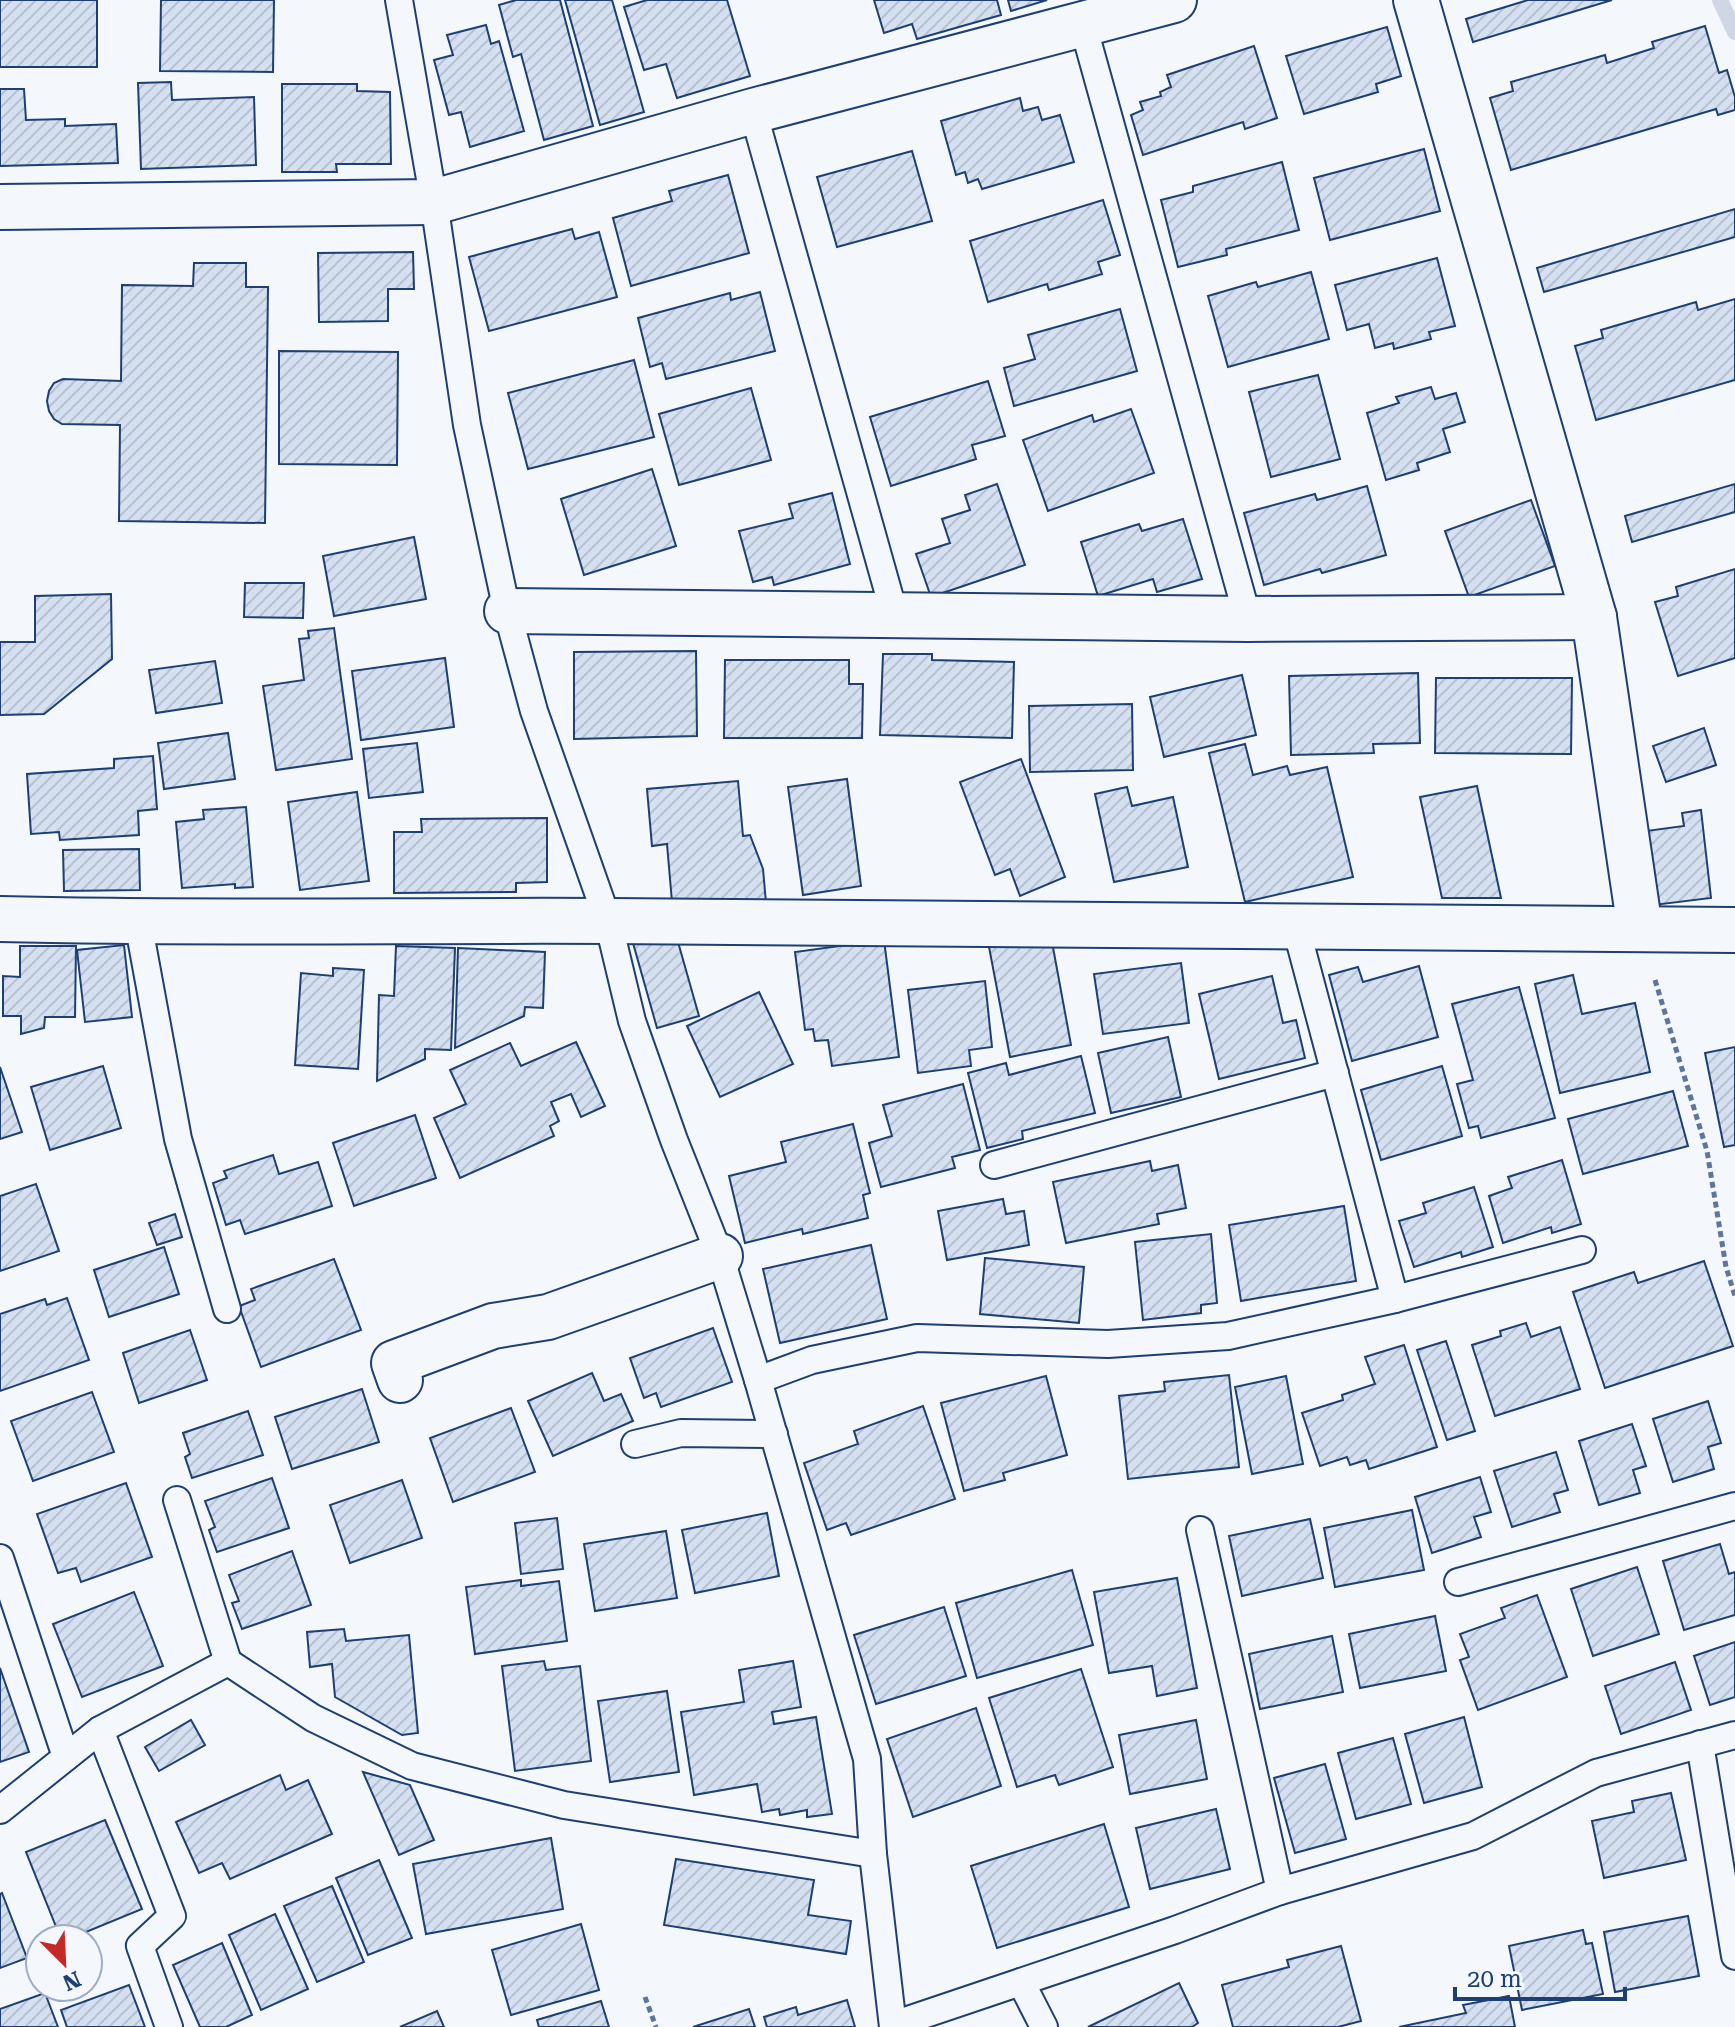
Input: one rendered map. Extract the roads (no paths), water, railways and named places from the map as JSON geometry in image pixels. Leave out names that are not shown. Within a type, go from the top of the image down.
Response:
[{"type":"street","points":[[0,207],[434,202],[753,111],[1174,0]]},
{"type":"street","points":[[1416,0],[1594,617],[1640,929]]},
{"type":"street","points":[[507,611],[1248,619],[1594,617]]},
{"type":"street","points":[[0,919],[138,922],[1295,924],[1735,930]]},
{"type":"street","points":[[400,1380],[394,1363],[493,1326],[548,1317],[720,1256]]},
{"type":"lane","points":[[399,0],[434,202],[467,425],[507,611],[534,711],[608,921],[632,1021],[720,1256],[867,1759],[873,1854],[893,2026],[1280,1891],[1473,1836],[1596,1773],[1735,1735]]},
{"type":"lane","points":[[1083,25],[1248,619]]},
{"type":"lane","points":[[753,111],[895,616]]},
{"type":"lane","points":[[138,922],[178,1139],[227,1309]]},
{"type":"lane","points":[[1295,924],[1395,1299]]},
{"type":"lane","points":[[994,1165],[1335,1073]]},
{"type":"lane","points":[[758,1380],[812,1360],[917,1338],[1108,1344],[1228,1336],[1395,1299],[1582,1250]]},
{"type":"lane","points":[[635,1444],[681,1433],[774,1434]]},
{"type":"lane","points":[[177,1500],[228,1662],[313,1718],[412,1766],[564,1805],[873,1854]]},
{"type":"lane","points":[[1458,1582],[1735,1506]]},
{"type":"lane","points":[[1200,1530],[1280,1891]]},
{"type":"lane","points":[[0,1558],[66,1757]]},
{"type":"lane","points":[[0,1810],[100,1730],[228,1662]]},
{"type":"lane","points":[[100,1730],[172,1916],[140,1946],[169,2027]]},
{"type":"lane","points":[[1700,1744],[1735,1956]]},
{"type":"lane","points":[[1021,1982],[1044,2027]]},
{"type":"waterway","points":[[1720,0],[1735,32]]}]
